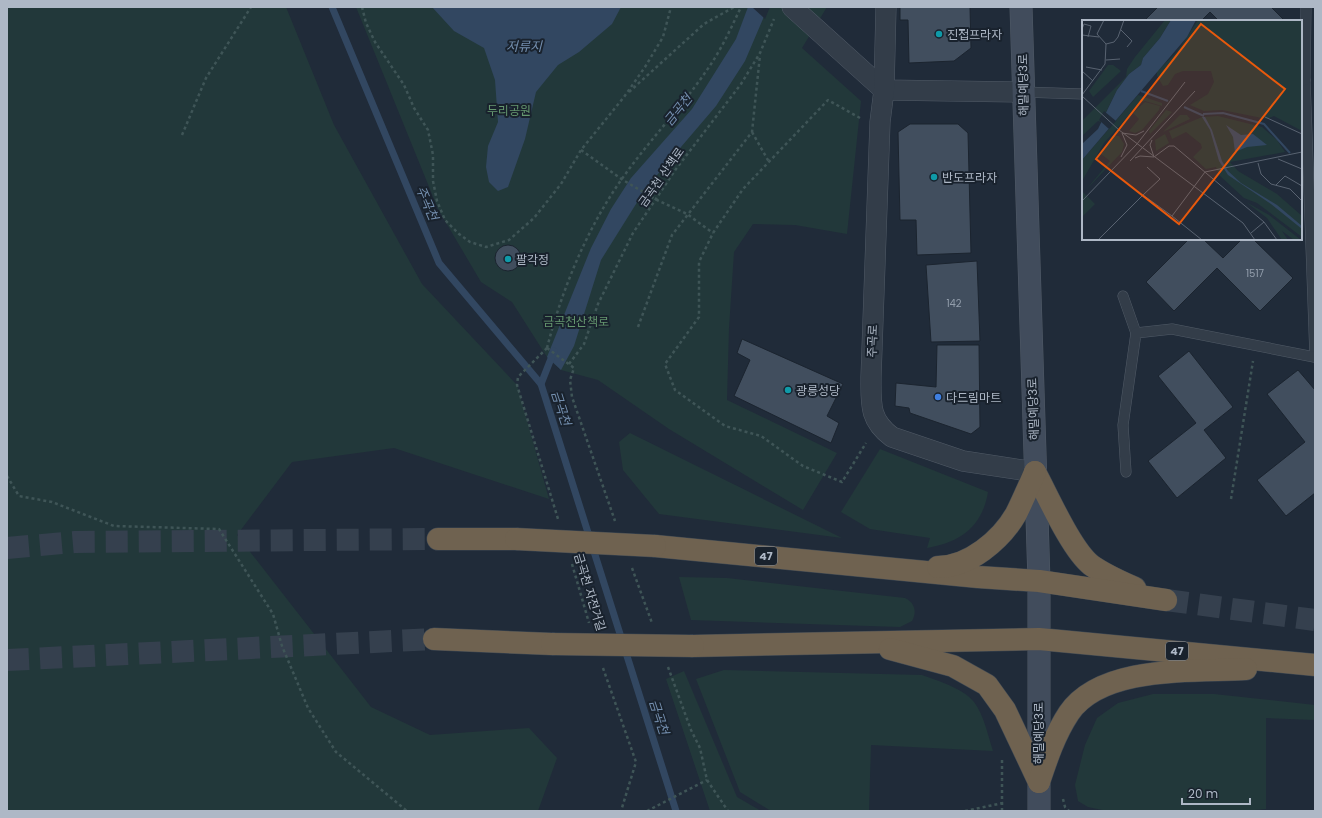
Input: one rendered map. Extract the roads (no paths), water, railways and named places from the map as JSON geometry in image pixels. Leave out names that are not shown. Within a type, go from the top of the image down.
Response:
[{"type":"highway","points":[[877,567],[942,567],[965,562],[981,553],[1015,515],[1035,472]]},
{"type":"highway","name":"47","points":[[438,539],[516,539],[655,546],[1039,581],[1166,600],[1113,579],[1090,564],[1071,540],[1035,472]]},
{"type":"highway","name":"47","points":[[434,639],[552,644],[693,646],[1039,639],[1315,666]]},
{"type":"highway","points":[[866,642],[953,666],[987,685],[1005,710],[1039,782]]},
{"type":"highway","points":[[1039,782],[1056,734],[1070,711],[1088,694],[1105,684],[1140,675],[1315,666]]},
{"type":"street","name":"주곡로","points":[[886,7],[884,90],[880,129],[871,405],[878,424],[892,437],[963,461],[1035,472]]},
{"type":"street","name":"해밀예당3로","points":[[1021,7],[1039,581],[1039,811]]},
{"type":"street","points":[[784,10],[830,41],[884,90],[1023,92]]},
{"type":"lane","points":[[1136,333],[1172,329],[1314,357],[1303,81],[1306,7]]},
{"type":"lane","points":[[1023,92],[1082,94]]},
{"type":"lane","points":[[1122,296],[1136,333],[1123,425],[1126,472]]},
{"type":"water","name":"저류지","points":[[432,7],[621,7],[612,24],[579,52],[558,65],[536,92],[525,139],[508,187],[498,191],[489,182],[486,167],[488,146],[498,122],[495,80],[484,48],[454,31]]},
{"type":"water","name":"금곡천","points":[[748,7],[768,7],[745,61],[716,106],[646,188],[601,260],[574,346],[561,370],[547,357],[591,248],[611,209],[631,178],[692,109],[736,39]]},
{"type":"waterway","name":"주곡천","points":[[332,7],[439,263],[541,384]]},
{"type":"waterway","name":"금곡천","points":[[554,351],[541,384],[676,811]]},
{"type":"tunnel","points":[[7,548],[75,542],[438,539]]},
{"type":"tunnel","points":[[1166,600],[1315,620]]},
{"type":"tunnel","points":[[7,660],[434,639]]},
{"type":"place","name":"진접프라자","points":[[939,34]]},
{"type":"place","name":"반도프라자","points":[[934,177]]},
{"type":"place","name":"팔각정","points":[[508,259]]},
{"type":"place","name":"광릉성당","points":[[788,390]]},
{"type":"place","name":"다드림마트","points":[[938,397]]},
{"type":"park label","name":"두리공원","points":[[509,110]]},
{"type":"park label","name":"금곡천산책로","points":[[576,321]]}]
